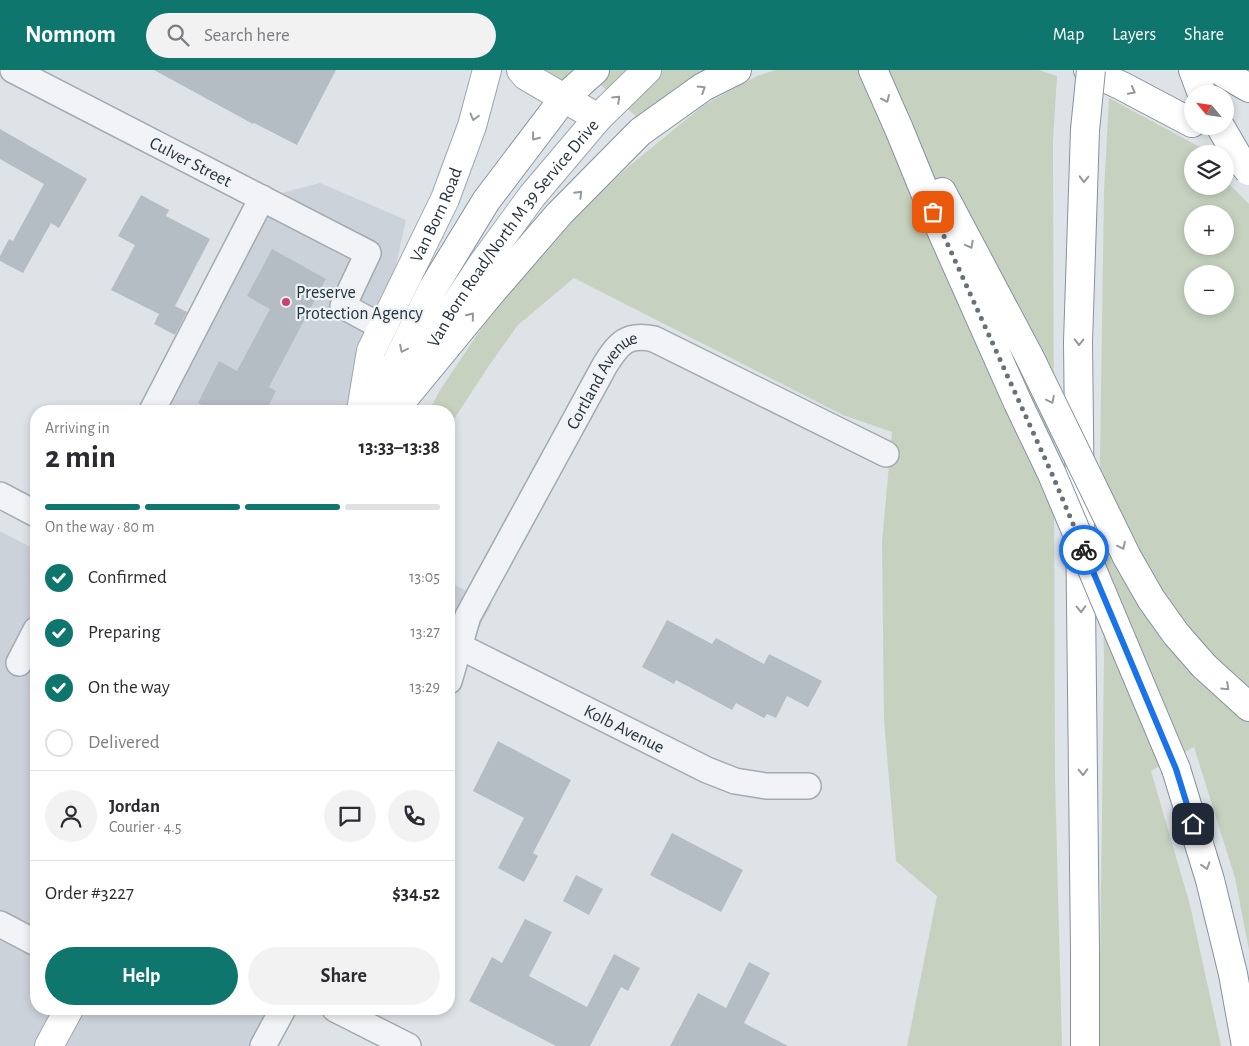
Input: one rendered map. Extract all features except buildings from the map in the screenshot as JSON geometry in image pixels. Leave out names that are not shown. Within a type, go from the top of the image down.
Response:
[{"type":"main road","name":"Van Born Road","points":[[362,405],[371,351],[445,199],[472,126],[487,70]]},
{"type":"main road","points":[[521,70],[526,76],[598,118]]},
{"type":"main road","points":[[389,405],[432,288],[486,201],[564,98],[594,70]]},
{"type":"main road","name":"Van Born Road/North M 39 Service Drive","points":[[390,405],[451,311],[532,196],[598,118],[647,70]]},
{"type":"main road","points":[[391,405],[559,214],[640,132],[703,87],[737,70]]},
{"type":"main road","points":[[873,70],[933,212],[1052,474],[1176,769],[1210,880],[1233,974],[1246,1046]]},
{"type":"main road","points":[[1085,1046],[1078,342],[1085,130],[1090,70],[1184,119]]},
{"type":"main road","points":[[1193,70],[1199,85]]},
{"type":"main road","points":[[1218,70],[1249,88]]},
{"type":"main road","points":[[899,129],[946,199],[1029,356],[1127,557],[1151,599],[1176,634],[1204,666],[1249,707]]},
{"type":"main road","points":[[1216,135],[1249,153]]},
{"type":"main road","points":[[1225,135],[1249,171]]},
{"type":"main road","points":[[49,1046],[66,1015]]},
{"type":"street","name":"Culver Street","points":[[13,70],[368,253],[343,306],[382,327]]},
{"type":"street","points":[[155,405],[262,198]]},
{"type":"street","name":"Cortland Avenue","points":[[455,642],[595,382],[616,347],[629,338],[640,336],[654,339],[886,454]]},
{"type":"street","points":[[0,495],[30,511]]},
{"type":"street","points":[[19,663],[30,642]]},
{"type":"street","name":"Kolb Avenue","points":[[455,644],[707,770],[735,780],[766,786],[808,786]]},
{"type":"street","points":[[0,924],[30,940]]},
{"type":"street","points":[[263,1046],[280,1015]]},
{"type":"street","points":[[347,1015],[408,1046]]},
{"type":"shaded area","points":[[320,183],[406,220],[364,405],[151,405],[262,198]]},
{"type":"shaded area","points":[[0,531],[30,547],[30,1015],[280,1015],[263,1046],[0,1046]]},
{"type":"shaded area","points":[[455,585],[492,604],[455,670]]},
{"type":"green space","points":[[543,70],[581,70],[563,80],[555,78]]},
{"type":"green space","points":[[584,70],[705,70],[639,119]]},
{"type":"green space","points":[[776,70],[1039,70],[1057,76],[1053,141],[1055,777],[1062,1046],[907,1046],[937,896],[896,861],[884,720],[882,542],[892,432],[843,415],[574,278],[518,325],[455,418],[455,405],[432,405],[440,390],[493,311],[584,208],[628,167],[704,105],[757,76]]},
{"type":"green space","points":[[1109,98],[1196,145],[1184,145],[1184,195],[1234,195],[1234,189],[1249,204],[1249,950],[1235,878],[1194,747],[1151,771],[1190,905],[1221,1046],[1099,1046],[1104,658],[1100,459],[1104,191]]},
{"type":"way so far","points":[[933,212],[1052,474],[1084,550]]},
{"type":"place","name":"Preserve Protection Agency","points":[[286,302]]},
{"type":"route","points":[[1084,550],[1176,769],[1193,824]]}]
